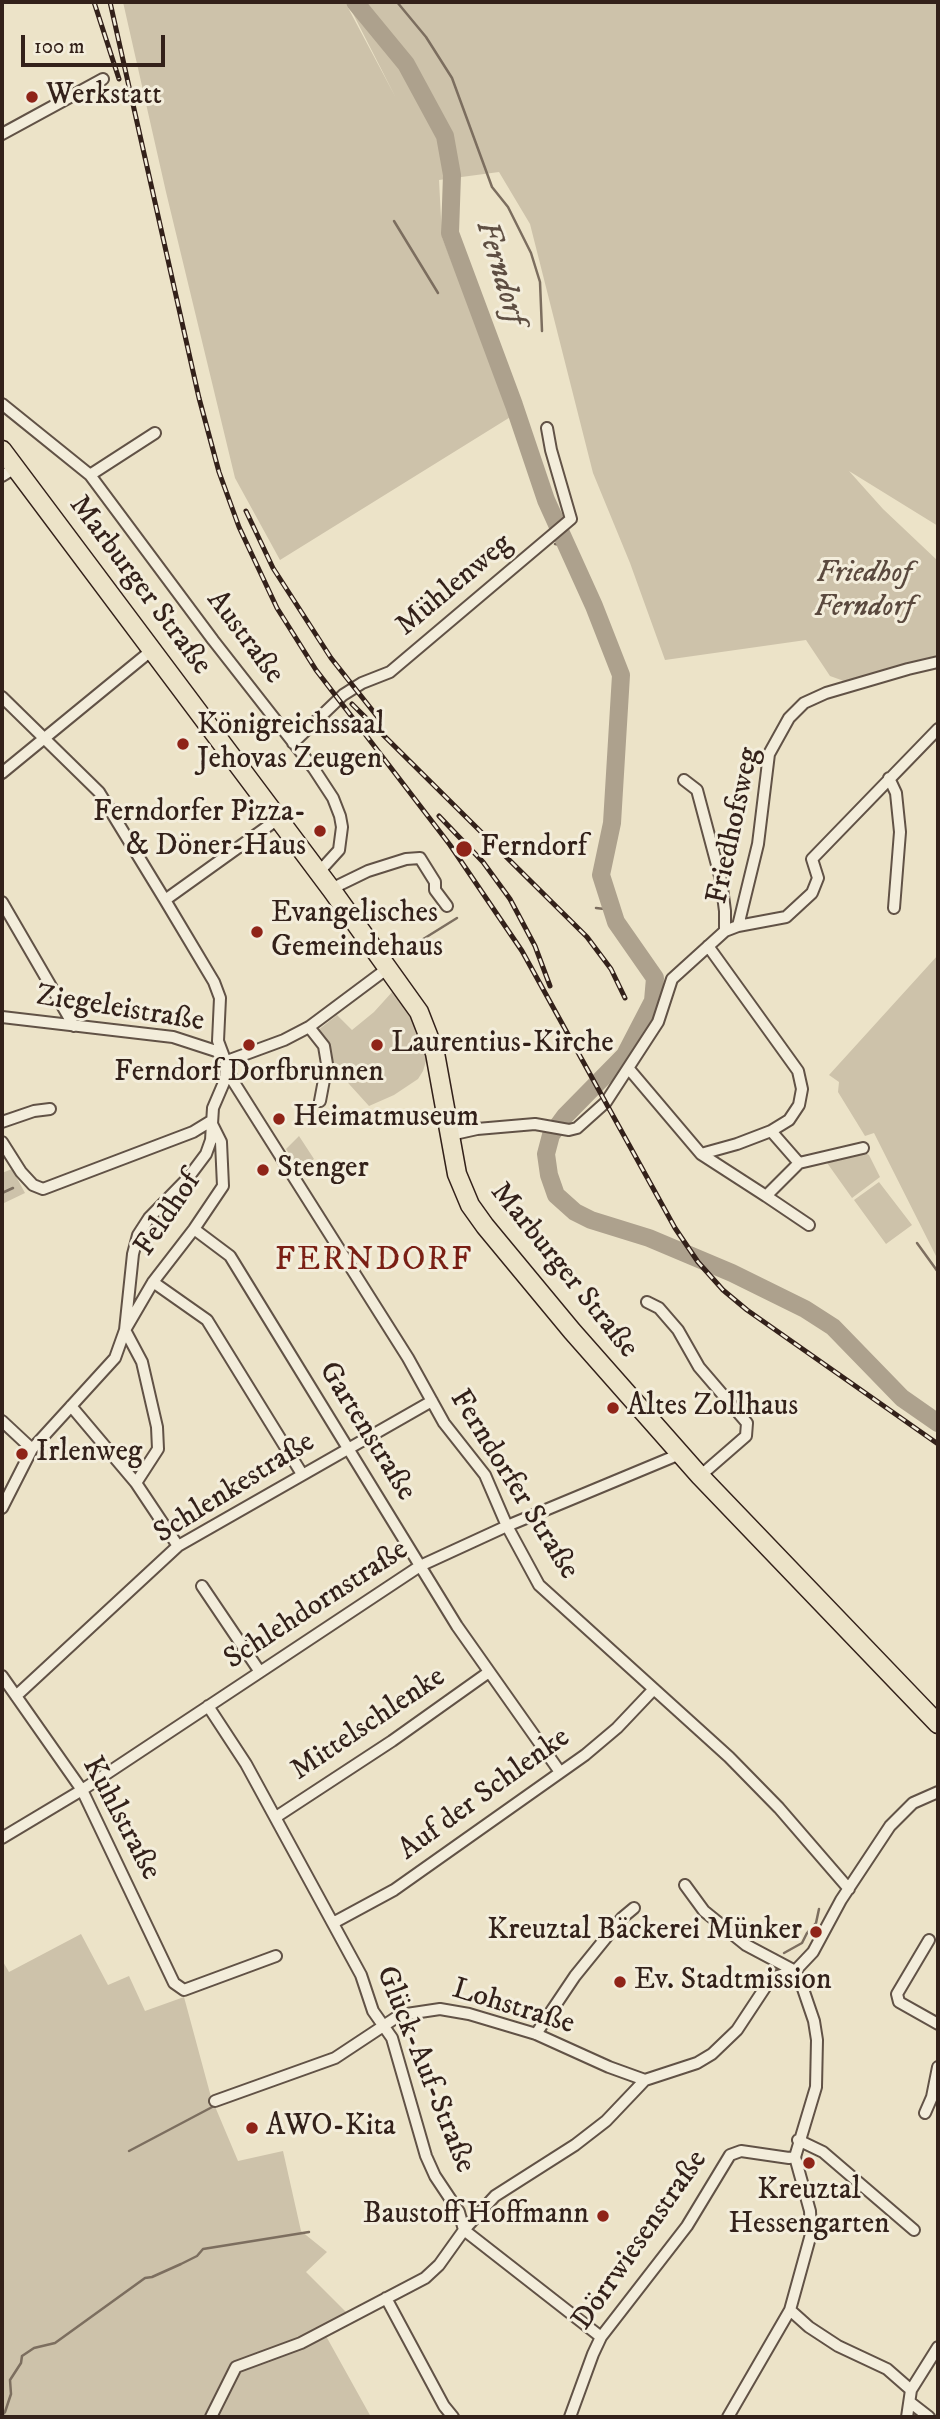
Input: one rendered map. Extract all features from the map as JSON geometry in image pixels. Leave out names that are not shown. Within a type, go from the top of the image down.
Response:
[{"type":"main road","name":"Marburger Straße","points":[[2,450],[8,472],[152,650],[331,889],[419,1012],[435,1053],[457,1174],[470,1205],[572,1331],[680,1454],[938,1724]]},
{"type":"street","points":[[2,134],[103,79]]},
{"type":"street","name":"Austraße","points":[[2,404],[90,475],[333,798],[340,816],[342,839],[339,850],[318,872]]},
{"type":"street","name":"Mühlenweg","points":[[293,743],[338,699],[362,683],[390,672],[571,519],[547,428]]},
{"type":"street","points":[[90,475],[155,433]]},
{"type":"street","points":[[2,774],[152,650]]},
{"type":"street","name":"Friedhofsweg","points":[[450,1135],[477,1129],[535,1124],[569,1130],[577,1128],[606,1102],[657,1022],[672,979],[725,931],[738,926],[758,844],[769,754],[789,718],[804,703],[826,693],[908,668],[938,663]]},
{"type":"street","name":"Ferndorfer Straße","points":[[2,697],[99,792],[215,982],[220,998],[218,1041],[233,1081],[408,1359],[444,1423],[485,1475],[507,1526],[539,1585],[729,1757],[779,1808],[849,1889]]},
{"type":"street","points":[[738,926],[786,917],[811,893],[818,878],[813,859],[938,729]]},
{"type":"street","points":[[890,778],[896,793],[900,832],[894,908]]},
{"type":"street","name":"Friedhofsweg","points":[[684,780],[697,790],[701,803],[721,880],[725,931]]},
{"type":"street","points":[[165,900],[278,819]]},
{"type":"street","points":[[331,889],[368,872],[406,859],[421,858],[435,882],[435,890],[447,906]]},
{"type":"street","points":[[2,902],[74,1026]]},
{"type":"street","points":[[701,1154],[771,1131],[789,1119],[799,1105],[802,1089],[798,1071],[708,946]]},
{"type":"street","points":[[2,1508],[32,1449],[115,1358],[125,1330],[133,1254],[138,1235],[149,1218],[188,1178],[206,1154],[211,1140],[213,1108],[225,1080],[227,1061],[284,1040],[309,1027],[388,968]]},
{"type":"street","name":"Ziegeleistraße","points":[[2,1017],[173,1037],[216,1051],[227,1061]]},
{"type":"street","points":[[309,1027],[324,1046],[327,1064],[320,1101]]},
{"type":"street","points":[[629,1069],[701,1154],[809,1225]]},
{"type":"street","points":[[2,1122],[34,1111],[50,1109]]},
{"type":"street","points":[[2,1142],[21,1172],[33,1185],[43,1189],[193,1132],[211,1121]]},
{"type":"street","name":"Feldhof","points":[[125,1330],[153,1282],[223,1186],[222,1142],[211,1121]]},
{"type":"street","points":[[771,1131],[799,1163]]},
{"type":"street","points":[[766,1196],[799,1163],[863,1148]]},
{"type":"street","name":"Gartenstraße","points":[[194,1229],[230,1256],[457,1626],[560,1772]]},
{"type":"street","points":[[153,1282],[207,1320],[302,1474]]},
{"type":"street","points":[[647,1302],[659,1308],[678,1330],[699,1367],[747,1423],[746,1436],[700,1476]]},
{"type":"street","points":[[125,1330],[142,1362],[157,1427],[158,1449],[136,1483]]},
{"type":"street","name":"Schlenkestraße","points":[[16,1696],[178,1546],[432,1401]]},
{"type":"street","points":[[71,1406],[136,1483],[178,1546]]},
{"type":"street","points":[[2,1421],[32,1449]]},
{"type":"street","name":"Schlehdornstraße","points":[[2,1838],[82,1790],[420,1566],[507,1526],[680,1454]]},
{"type":"street","points":[[202,1586],[260,1672]]},
{"type":"street","name":"Mittelschlenke","points":[[276,1817],[392,1741],[489,1672]]},
{"type":"street","name":"Kuhlstraße","points":[[2,1676],[82,1790],[174,1983],[184,1990],[276,1956]]},
{"type":"street","name":"Auf der Schlenke","points":[[334,1923],[394,1890],[560,1772],[617,1728],[653,1690]]},
{"type":"street","name":"Glück-Auf-Straße","points":[[208,1706],[246,1764],[276,1817],[361,1975],[373,2011],[392,2038],[426,2156],[435,2176],[458,2212],[464,2231],[601,2337]]},
{"type":"street","points":[[211,2417],[236,2367],[301,2343],[425,2278],[439,2265],[495,2196],[575,2145],[606,2121],[645,2080],[697,2063],[712,2054],[737,2030],[774,1977],[795,1971],[813,1952],[835,1909],[901,1813],[913,1803],[938,1792]]},
{"type":"street","points":[[685,1885],[704,1910],[724,1928],[747,1945],[795,1971],[814,2021],[818,2064],[816,2087],[795,2157],[811,2223],[804,2266],[790,2310],[728,2417]]},
{"type":"street","points":[[536,2034],[575,1976],[622,1918],[635,1908]]},
{"type":"street","points":[[929,1940],[897,1994],[899,2002],[938,2024]]},
{"type":"street","name":"Lohstraße","points":[[215,2101],[335,2058],[400,2015],[440,2009],[468,2014],[536,2034],[645,2080]]},
{"type":"street","points":[[925,2113],[932,2097],[938,2067]]},
{"type":"street","points":[[798,2140],[823,2152],[914,2230]]},
{"type":"street","name":"Dörrwiesenstraße","points":[[570,2417],[601,2337],[687,2226],[730,2155],[741,2151],[795,2157]]},
{"type":"street","points":[[386,2298],[444,2406],[453,2417]]},
{"type":"street","points":[[790,2310],[809,2327],[838,2346],[887,2369],[911,2390]]},
{"type":"street","points":[[907,2417],[911,2390],[938,2347]]},
{"type":"street","points":[[911,2403],[929,2417]]},
{"type":"green space","name":"Friedhof Ferndorf","points":[[123,2],[345,2],[396,98],[347,2],[938,2],[938,526],[849,471],[883,509],[938,561],[938,655],[844,681],[830,676],[806,640],[665,660],[630,563],[593,473],[530,224],[499,172],[439,180],[442,237],[512,416],[280,560],[235,478]]},
{"type":"green space","points":[[938,955],[938,1260],[874,1133],[865,1136],[838,1092],[839,1082],[829,1075]]},
{"type":"green space","points":[[393,991],[415,1025],[427,1058],[418,1079],[394,1095],[369,1106],[330,1063],[330,1046],[317,1031],[337,1015],[352,1030],[374,1012]]},
{"type":"green space","points":[[299,1136],[314,1159],[299,1169],[286,1149]]},
{"type":"green space","points":[[861,1151],[869,1155],[880,1177],[852,1198],[825,1160]]},
{"type":"green space","points":[[12,1169],[25,1193],[2,1204],[2,1173]]},
{"type":"green space","points":[[879,1182],[912,1225],[886,1244],[854,1200]]},
{"type":"green space","points":[[81,1934],[108,1985],[129,1976],[145,2011],[184,1997],[211,2097],[238,2161],[283,2151],[301,2231],[327,2252],[306,2272],[347,2313],[326,2336],[371,2417],[2,2417],[2,1960],[9,1972]]},
{"type":"waterway","name":"Ferndorf","points":[[355,2],[406,64],[445,136],[452,175],[450,233],[546,500],[594,606],[621,675],[612,823],[601,875],[616,922],[655,978],[653,1001],[625,1055],[565,1116],[551,1135],[546,1154],[556,1195],[575,1212],[591,1220],[649,1238],[732,1273],[805,1309],[833,1327],[902,1398],[938,1423]]},
{"type":"waterway","points":[[397,2],[426,37],[452,78],[492,187],[508,207],[531,253],[540,282],[542,331]]},
{"type":"waterway","points":[[394,221],[438,293]]},
{"type":"waterway","points":[[555,544],[567,546]]},
{"type":"waterway","points":[[596,908],[613,910]]},
{"type":"waterway","points":[[412,946],[457,918]]},
{"type":"waterway","points":[[2,1193],[13,1188]]},
{"type":"waterway","points":[[917,1243],[938,1272]]},
{"type":"waterway","points":[[784,1953],[802,1943],[816,1923],[819,1909]]},
{"type":"waterway","points":[[129,2151],[216,2105]]},
{"type":"waterway","points":[[2,2415],[11,2394],[10,2380],[21,2363],[22,2356],[34,2348],[55,2343],[145,2278],[181,2264],[197,2256],[203,2249],[309,2232]]},
{"type":"railway","points":[[94,2],[119,79]]},
{"type":"railway","points":[[110,2],[199,398],[219,472],[239,527],[277,608],[316,670],[450,845],[522,951],[675,1228],[698,1262],[723,1290],[747,1310],[938,1444]]},
{"type":"railway","points":[[246,511],[273,568],[331,658],[380,720]]},
{"type":"railway","points":[[352,704],[587,937],[611,969],[625,998]]},
{"type":"railway","points":[[439,816],[483,862],[510,899],[535,946],[550,986]]},
{"type":"place","name":"Werkstatt","points":[[32,97]]},
{"type":"place","name":"Königreichssaal Jehovas Zeugen","points":[[183,744]]},
{"type":"place","name":"Ferndorfer Pizza- & Döner-Haus","points":[[320,831]]},
{"type":"place","name":"Ferndorf","points":[[464,849]]},
{"type":"place","name":"Evangelisches Gemeindehaus","points":[[257,932]]},
{"type":"place","name":"Ferndorf Dorfbrunnen","points":[[249,1045]]},
{"type":"place","name":"Laurentius-Kirche","points":[[377,1045]]},
{"type":"place","name":"Heimatmuseum","points":[[279,1119]]},
{"type":"place","name":"Stenger","points":[[263,1170]]},
{"type":"place","name":"Altes Zollhaus","points":[[613,1408]]},
{"type":"place","name":"Irlenweg","points":[[22,1454]]},
{"type":"place","name":"Kreuztal Bäckerei Münker","points":[[816,1932]]},
{"type":"place","name":"Ev. Stadtmission","points":[[620,1982]]},
{"type":"place","name":"AWO-Kita","points":[[252,2128]]},
{"type":"place","name":"Kreuztal Hessengarten","points":[[809,2163]]},
{"type":"place","name":"Baustoff Hoffmann","points":[[603,2216]]},
{"type":"district","name":"FERNDORF","points":[[374,1262]]}]
